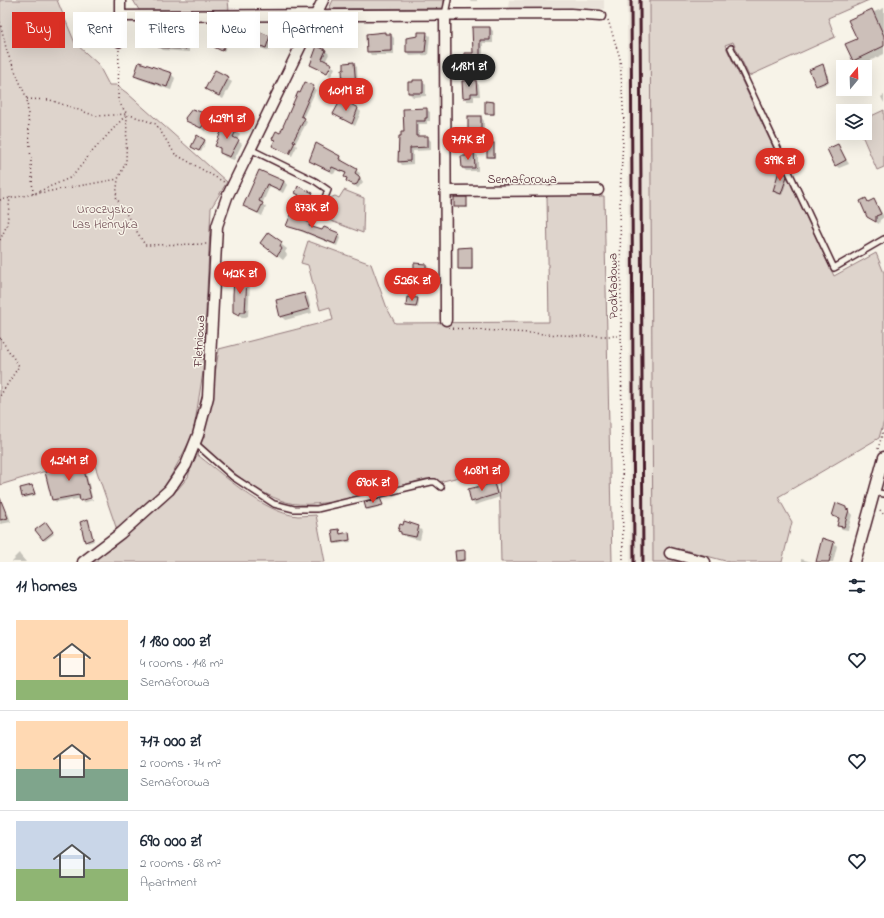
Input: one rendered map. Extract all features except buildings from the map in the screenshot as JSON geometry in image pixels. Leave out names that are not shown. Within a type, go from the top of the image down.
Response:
[{"type":"street","points":[[120,0],[120,12]]},
{"type":"street","name":"Fletniowa","points":[[318,12],[323,0]]},
{"type":"street","points":[[358,16],[571,14],[600,16]]},
{"type":"street","points":[[445,15],[446,320]]},
{"type":"street","points":[[127,16],[268,16]]},
{"type":"street","name":"Fletniowa","points":[[83,562],[121,533],[169,490],[186,465],[195,443],[208,397],[217,226],[232,186],[301,48]]},
{"type":"street","name":"Semaforowa","points":[[446,191],[598,190]]},
{"type":"street","points":[[855,562],[879,493],[884,457]]},
{"type":"street","points":[[670,552],[705,562]]},
{"type":"lane","points":[[445,15],[448,0]]},
{"type":"lane","points":[[731,48],[834,268],[884,239]]},
{"type":"lane","points":[[250,149],[315,181],[328,190],[318,215]]},
{"type":"lane","points":[[195,443],[233,477],[274,504],[294,510],[317,509],[431,482],[435,482],[441,487]]},
{"type":"path","name":"Podkładowa","points":[[600,16],[608,21],[612,38],[620,58],[624,122],[620,195],[623,562]]},
{"type":"path","points":[[0,22],[7,52],[27,99],[32,194]]},
{"type":"path","points":[[119,48],[118,101],[127,114],[126,162],[118,179],[116,197],[145,245],[216,244]]},
{"type":"path","points":[[27,99],[50,100],[96,116],[127,114],[156,124],[174,154],[232,186]]},
{"type":"path","points":[[32,194],[72,177],[90,154],[127,114]]},
{"type":"path","points":[[0,200],[10,197],[118,179]]},
{"type":"path","points":[[0,240],[7,225],[10,197]]},
{"type":"path","points":[[446,320],[447,327],[451,330],[579,336],[622,336]]},
{"type":"path","points":[[0,338],[19,366],[0,396]]},
{"type":"path","points":[[880,510],[884,515]]},
{"type":"shaded area","points":[[509,0],[604,0],[604,9],[508,8]]},
{"type":"shaded area","points":[[627,0],[650,0],[653,562],[630,562]]},
{"type":"green space","name":"Uroczysko Las Henryka","points":[[0,0],[57,0],[62,12],[12,12],[12,48],[65,48],[65,19],[73,38],[73,48],[80,48],[98,64],[109,85],[116,85],[127,93],[227,182],[211,208],[203,372],[193,435],[165,487],[117,530],[92,457],[0,485]]},
{"type":"green space","points":[[133,0],[228,0],[229,11],[139,10]]},
{"type":"green space","points":[[333,0],[444,0],[444,8],[329,9]]},
{"type":"green space","points":[[650,0],[869,0],[828,18],[835,37],[749,76],[733,42],[725,45],[834,276],[876,253],[884,273],[884,421],[879,438],[778,497],[792,522],[782,562],[729,562],[681,549],[680,562],[653,562]]},
{"type":"green space","points":[[884,110],[884,167],[877,170],[864,140],[872,140],[872,116]]},
{"type":"green space","points":[[344,190],[364,198],[363,233],[323,218],[330,198],[335,196],[339,198]]},
{"type":"green space","points":[[547,195],[604,196],[612,562],[501,562],[499,467],[439,482],[426,479],[335,501],[316,504],[300,504],[286,502],[262,492],[229,469],[200,443],[209,411],[219,349],[333,320],[330,307],[320,310],[308,265],[301,263],[308,241],[371,264],[387,308],[395,323],[549,322]]},
{"type":"green space","points":[[195,453],[230,481],[271,508],[298,516],[316,515],[325,562],[90,562],[112,546],[178,489],[188,477]]},
{"type":"railway","points":[[631,0],[634,562]]},
{"type":"railway","points":[[640,0],[643,562]]}]
